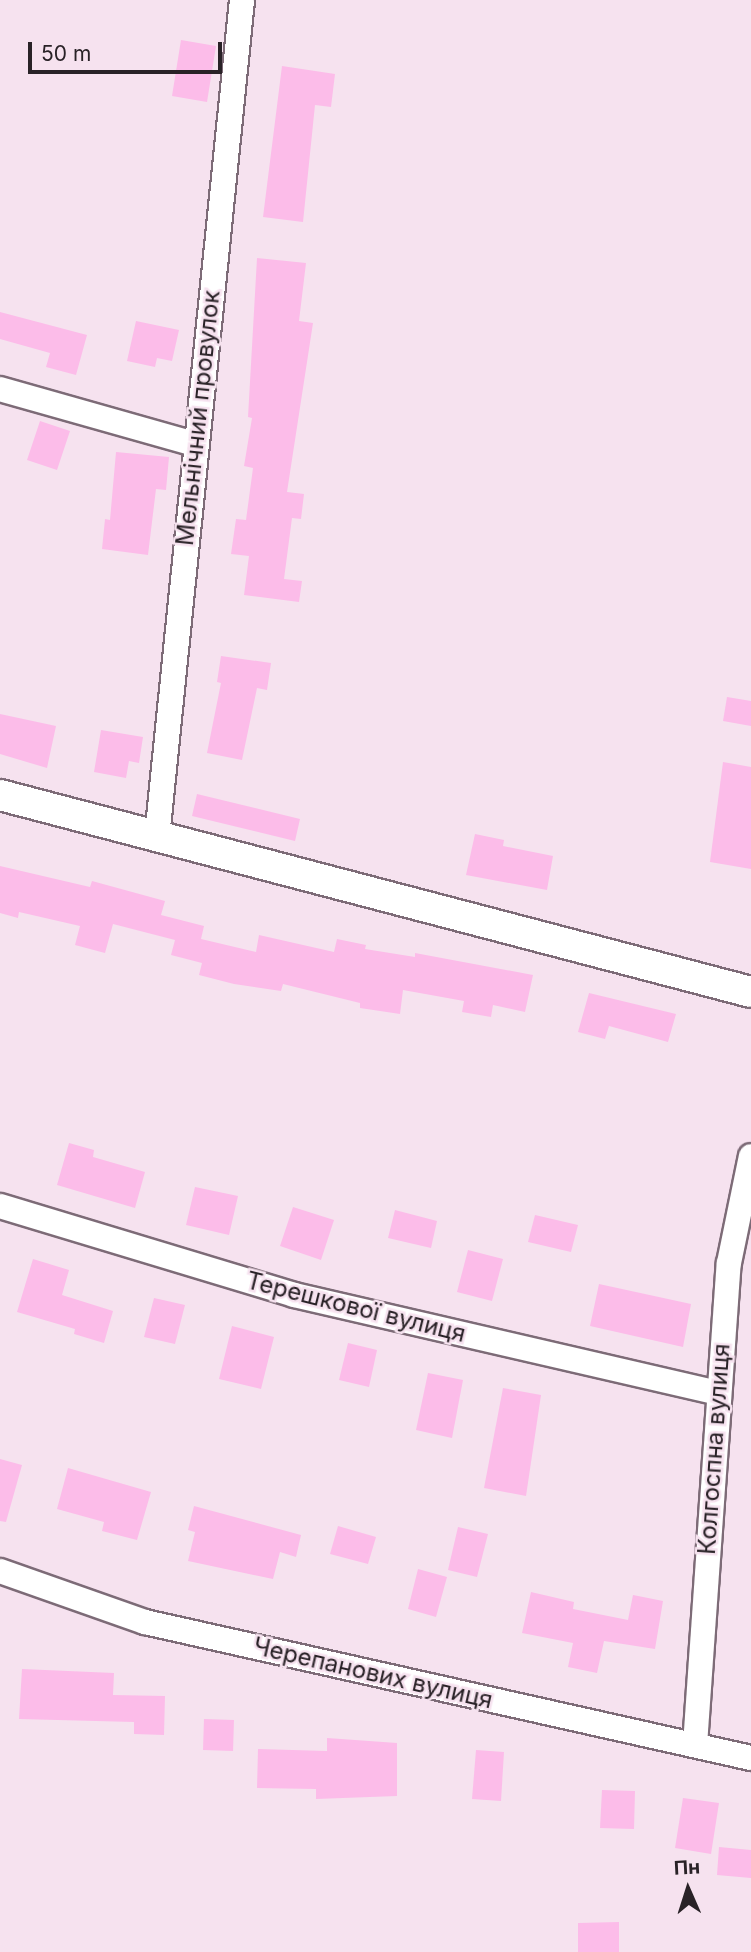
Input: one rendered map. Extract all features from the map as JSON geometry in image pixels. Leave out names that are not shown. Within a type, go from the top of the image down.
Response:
[{"type":"street","name":"Мельнiчний провулок","points":[[157,837],[194,444],[242,0]]},
{"type":"street","points":[[0,389],[194,444]]},
{"type":"street","points":[[0,795],[751,992]]},
{"type":"street","name":"Колгоспна вулиця","points":[[695,1745],[717,1393],[729,1263],[751,1156]]},
{"type":"street","name":"Терешкової вулиця","points":[[0,1206],[294,1295],[717,1393]]},
{"type":"street","name":"Черепанових вулиця","points":[[0,1571],[145,1622],[751,1758]]},
{"type":"building","points":[[181,40],[216,46],[207,102],[172,96]]},
{"type":"building","points":[[282,66],[335,74],[331,107],[315,105],[303,222],[263,217]]},
{"type":"building","points":[[257,258],[306,263],[299,321],[313,323],[287,492],[304,494],[301,519],[292,518],[284,579],[302,581],[299,602],[244,595],[249,556],[231,554],[236,519],[246,520],[253,468],[244,466],[252,418],[248,417]]},
{"type":"building","points":[[0,312],[87,335],[76,375],[46,367],[50,353],[0,339]]},
{"type":"building","points":[[136,321],[179,330],[172,361],[157,358],[155,367],[127,361]]},
{"type":"building","points":[[40,421],[70,431],[57,470],[27,460]]},
{"type":"building","points":[[116,452],[169,457],[166,490],[156,489],[148,555],[102,549],[105,519],[110,520]]},
{"type":"building","points":[[221,656],[271,663],[267,690],[257,688],[242,760],[207,753],[221,683],[217,682]]},
{"type":"building","points":[[727,697],[751,701],[751,726],[723,721]]},
{"type":"building","points":[[0,714],[56,726],[47,768],[0,754]]},
{"type":"building","points":[[101,730],[143,737],[139,763],[129,761],[126,778],[94,772]]},
{"type":"building","points":[[723,762],[751,767],[751,869],[710,862]]},
{"type":"building","points":[[197,794],[300,819],[295,841],[192,816]]},
{"type":"building","points":[[475,834],[504,840],[503,846],[553,856],[547,890],[466,875]]},
{"type":"building","points":[[0,866],[90,887],[92,881],[165,901],[161,915],[204,926],[201,939],[256,952],[259,935],[334,952],[337,939],[366,945],[365,949],[415,957],[415,953],[533,975],[525,1012],[493,1005],[491,1017],[462,1012],[464,1001],[403,990],[400,1014],[360,1008],[360,1003],[283,984],[281,991],[234,984],[199,975],[202,963],[171,955],[175,940],[113,924],[105,953],[75,945],[80,926],[19,912],[18,918],[0,913]]},
{"type":"building","points":[[589,993],[676,1014],[668,1042],[609,1026],[605,1039],[578,1032]]},
{"type":"building","points":[[69,1143],[94,1150],[93,1157],[145,1172],[135,1208],[57,1185]]},
{"type":"building","points":[[195,1187],[238,1196],[229,1235],[186,1225]]},
{"type":"building","points":[[293,1207],[334,1220],[321,1260],[280,1246]]},
{"type":"building","points":[[395,1210],[437,1221],[431,1248],[388,1238]]},
{"type":"building","points":[[535,1215],[578,1225],[571,1252],[528,1242]]},
{"type":"building","points":[[468,1250],[503,1259],[492,1301],[457,1292]]},
{"type":"building","points":[[33,1259],[69,1270],[62,1295],[113,1311],[104,1343],[74,1334],[75,1329],[17,1312]]},
{"type":"building","points":[[599,1284],[691,1304],[683,1347],[590,1326]]},
{"type":"building","points":[[154,1298],[185,1305],[175,1344],[144,1337]]},
{"type":"building","points":[[232,1326],[274,1337],[261,1389],[219,1379]]},
{"type":"building","points":[[348,1343],[377,1350],[369,1387],[339,1380]]},
{"type":"building","points":[[428,1373],[463,1380],[452,1438],[416,1430]]},
{"type":"building","points":[[503,1388],[541,1395],[526,1496],[484,1488]]},
{"type":"building","points":[[0,1459],[22,1465],[6,1522],[0,1521]]},
{"type":"building","points":[[68,1468],[151,1492],[137,1540],[102,1531],[104,1522],[57,1509]]},
{"type":"building","points":[[194,1506],[301,1535],[296,1557],[280,1552],[273,1579],[188,1561],[195,1532],[188,1530]]},
{"type":"building","points":[[338,1526],[376,1537],[368,1564],[330,1554]]},
{"type":"building","points":[[458,1527],[488,1534],[477,1577],[448,1570]]},
{"type":"building","points":[[418,1569],[447,1577],[436,1617],[408,1609]]},
{"type":"building","points":[[531,1592],[574,1602],[573,1609],[628,1620],[633,1595],[663,1601],[655,1649],[604,1641],[597,1673],[568,1667],[573,1643],[522,1633]]},
{"type":"building","points":[[22,1669],[114,1673],[113,1695],[165,1696],[164,1735],[134,1734],[134,1722],[19,1719]]},
{"type":"building","points":[[204,1719],[234,1720],[233,1751],[203,1750]]},
{"type":"building","points":[[327,1738],[397,1743],[397,1796],[316,1799],[316,1789],[257,1788],[258,1749],[327,1751]]},
{"type":"building","points":[[476,1750],[504,1752],[501,1801],[472,1799]]},
{"type":"building","points":[[602,1790],[635,1791],[634,1829],[600,1828]]},
{"type":"building","points":[[683,1798],[719,1803],[711,1854],[675,1848]]},
{"type":"building","points":[[719,1847],[751,1850],[751,1878],[717,1875]]},
{"type":"building","points":[[619,1922],[619,1952],[578,1952],[578,1923]]}]
